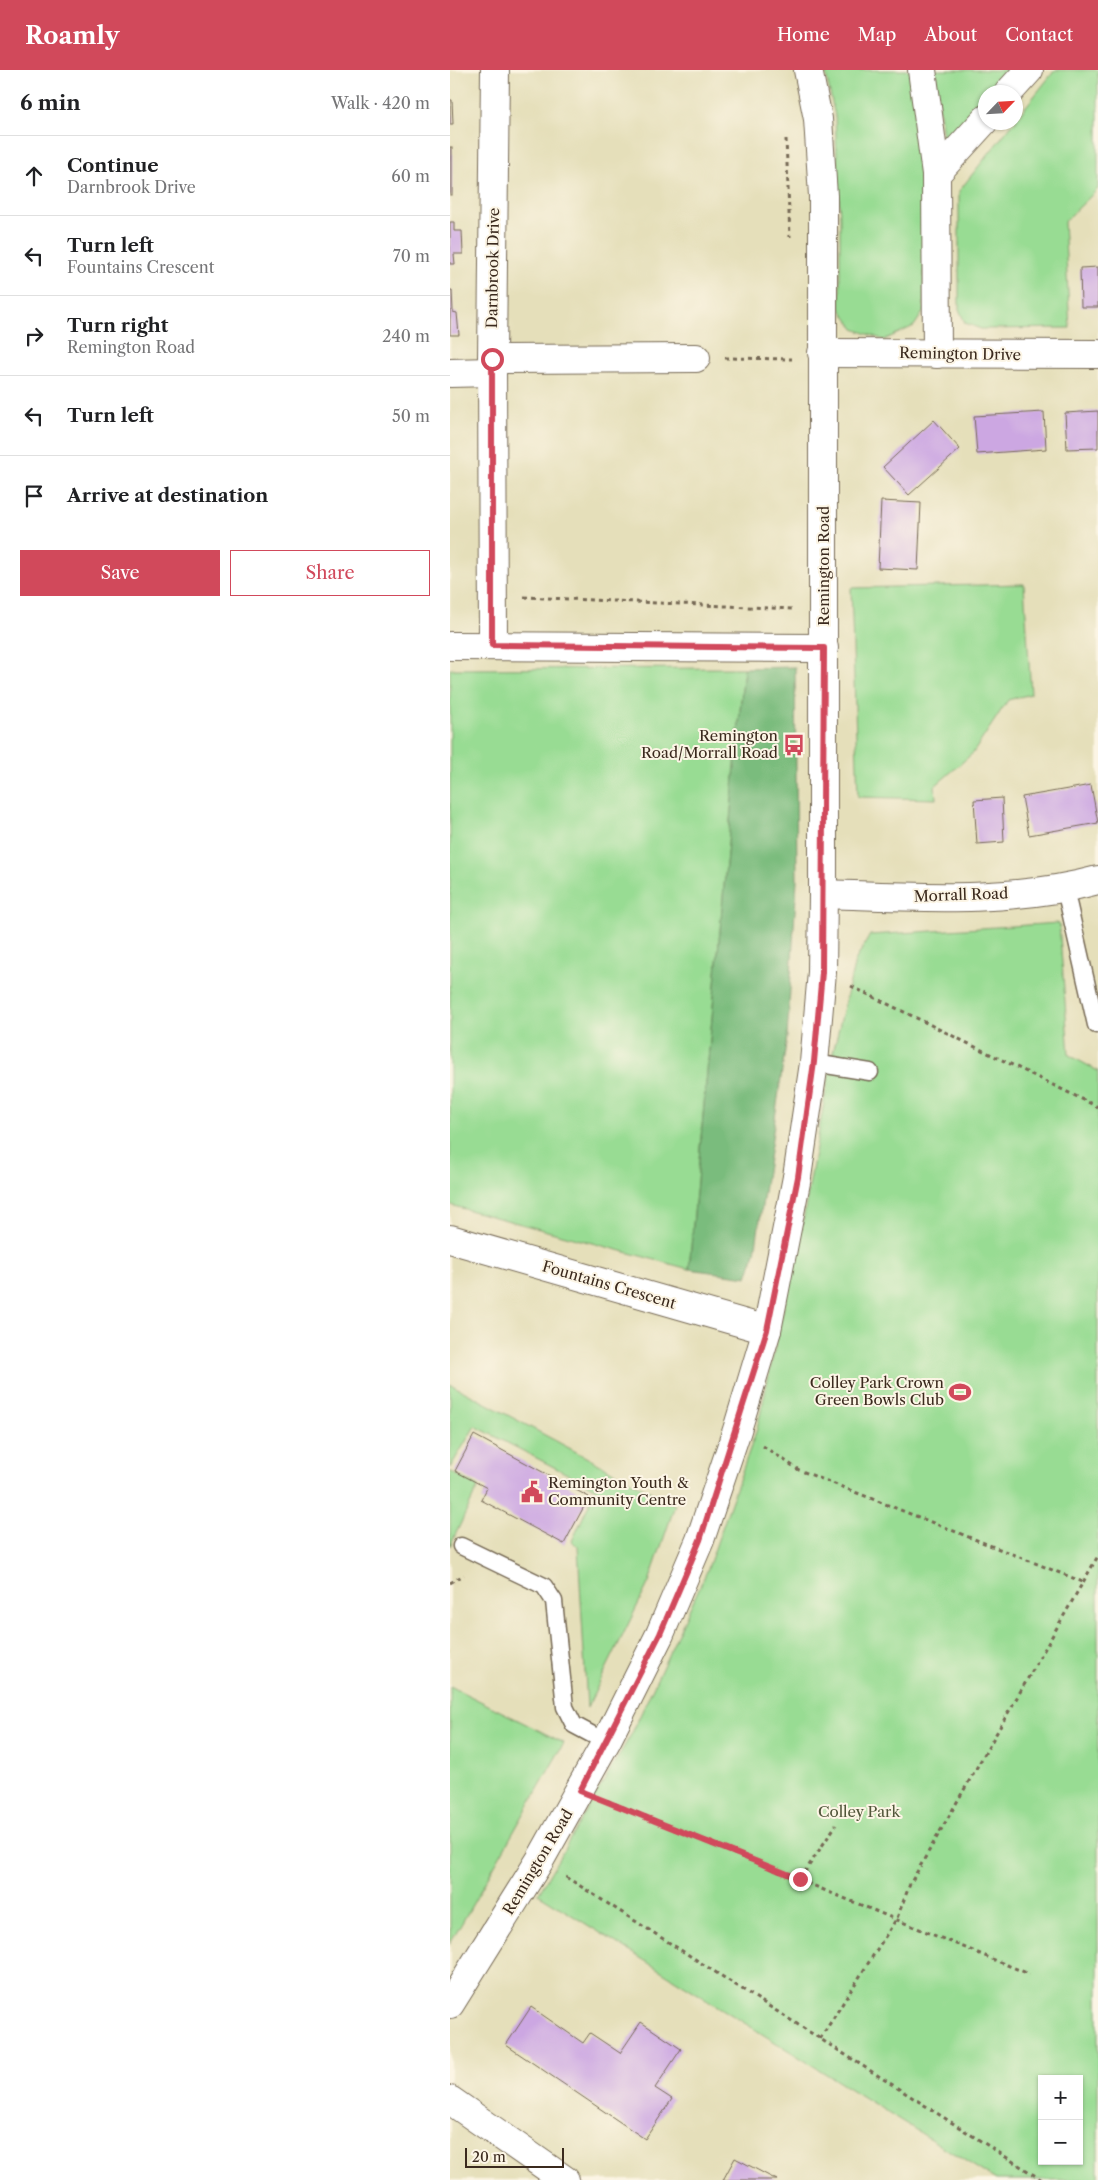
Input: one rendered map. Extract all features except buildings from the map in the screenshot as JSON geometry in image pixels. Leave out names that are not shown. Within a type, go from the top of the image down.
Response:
[{"type":"street","name":"Darnbrook Drive","points":[[492,645],[495,70]]},
{"type":"street","name":"Remington Road","points":[[450,2004],[540,1860],[580,1791],[660,1634],[700,1540],[737,1430],[767,1330],[798,1177],[814,1062],[822,972],[823,894],[823,196],[818,119],[808,70]]},
{"type":"street","points":[[922,70],[936,174],[936,354]]},
{"type":"street","points":[[1015,85],[1029,70]]},
{"type":"street","points":[[936,174],[978,128]]},
{"type":"street","name":"Remington Drive","points":[[822,353],[1098,354]]},
{"type":"street","points":[[450,373],[492,366],[696,358]]},
{"type":"street","points":[[450,646],[824,648]]},
{"type":"street","name":"Morrall Road","points":[[823,894],[917,898],[989,896],[1065,889],[1098,880]]},
{"type":"street","name":"Fountains Crescent","points":[[450,1239],[767,1330]]},
{"type":"street","points":[[450,2100],[564,2180]]},
{"type":"lane","points":[[1065,889],[1096,1025]]},
{"type":"lane","points":[[814,1062],[870,1072]]},
{"type":"lane","points":[[461,1546],[544,1586],[554,1601],[565,1707],[574,1725],[606,1742]]},
{"type":"path","points":[[786,129],[790,239]]},
{"type":"path","points":[[794,349],[795,369]]},
{"type":"path","points":[[696,358],[794,359]]},
{"type":"path","points":[[522,597],[794,609]]},
{"type":"path","points":[[822,972],[1098,1107]]},
{"type":"path","points":[[737,1430],[799,1470],[1083,1582]]},
{"type":"path","points":[[820,2039],[897,1918],[910,1884],[1098,1556]]},
{"type":"path","points":[[580,1791],[897,1918],[1030,1974]]},
{"type":"path","points":[[800,1879],[836,1825]]},
{"type":"path","points":[[540,1860],[1042,2180]]},
{"type":"green space","points":[[825,70],[913,70],[923,155],[924,311],[914,326],[884,340],[854,329],[840,308],[840,218],[835,116]]},
{"type":"green space","points":[[935,70],[1017,70],[1003,85],[978,85],[978,110],[944,146]]},
{"type":"green space","points":[[1055,70],[1098,70],[1098,189],[1064,222],[1070,328],[981,329],[965,323],[959,309],[959,191],[1007,130],[1023,130],[1023,110]]},
{"type":"green space","points":[[1024,584],[1031,694],[1008,700],[973,753],[935,786],[936,799],[858,797],[851,588]]},
{"type":"green space","points":[[795,667],[797,880],[787,1037],[755,1253],[747,1277],[689,1269],[744,668]]},
{"type":"green space","points":[[744,668],[689,1269],[450,1205],[450,669]]},
{"type":"green space","name":"Colley Park","points":[[1059,923],[1069,1055],[1098,1071],[1098,2180],[996,2180],[538,1894],[632,1733],[707,1571],[757,1429],[803,1221],[832,1057],[855,961],[870,935]]},
{"type":"green space","points":[[450,1384],[675,1505],[649,1582],[587,1708],[578,1547],[572,1541],[596,1489],[475,1426],[450,1468]]},
{"type":"green space","points":[[450,1471],[478,1487],[450,1546]]},
{"type":"green space","points":[[450,1686],[564,1743],[450,1944]]},
{"type":"place","name":"Remington Road/Morrall Road","points":[[794,745]]},
{"type":"place","name":"Colley Park Crown Green Bowls Club","points":[[960,1392]]},
{"type":"place","name":"Remington Youth & Community Centre","points":[[532,1492]]},
{"type":"route","points":[[492,359],[492,645],[824,648],[822,972],[814,1062],[798,1177],[767,1330],[737,1430],[700,1540],[660,1634],[580,1791],[800,1879]]}]
